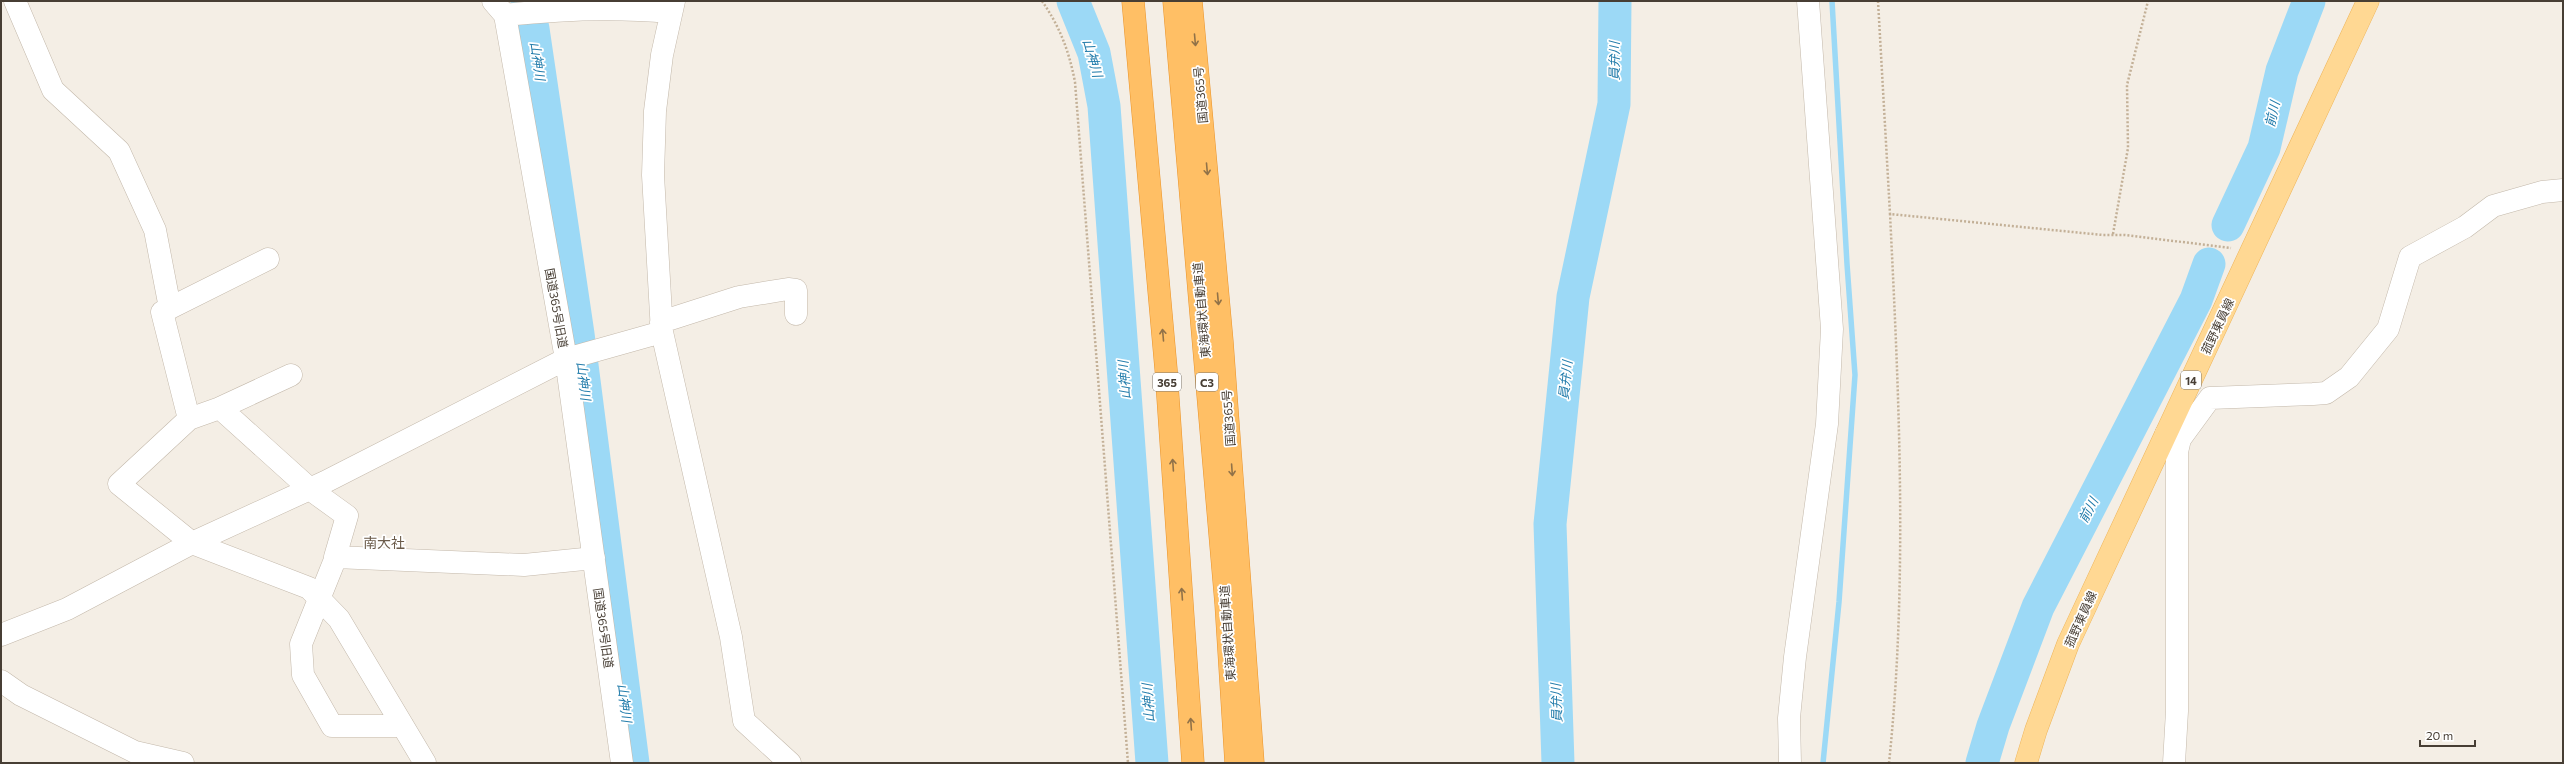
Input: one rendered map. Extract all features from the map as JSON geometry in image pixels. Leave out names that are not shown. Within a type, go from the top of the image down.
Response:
[{"type":"highway","name":"365","points":[[1133,1],[1166,369],[1193,763]]},
{"type":"highway","name":"東海環状自動車道","points":[[1174,1],[1226,604],[1236,763]]},
{"type":"highway","name":"国道365号","points":[[1191,1],[1222,341],[1253,763]]},
{"type":"main road","name":"菰野東員線","points":[[2026,763],[2036,730],[2068,644],[2173,436],[2253,251],[2368,1]]},
{"type":"street","points":[[15,1],[53,90],[119,151],[155,230],[170,308]]},
{"type":"street","points":[[1790,763],[1789,718],[1827,424],[1832,329],[1808,1]]},
{"type":"street","points":[[514,10],[642,9],[672,6],[655,111],[653,175],[661,327],[731,637],[744,721],[790,763]]},
{"type":"street","name":"国道365号旧道","points":[[514,10],[577,356],[594,558],[622,763]]},
{"type":"street","points":[[2174,763],[2178,703],[2177,452],[2173,436],[2210,398],[2313,394],[2326,392],[2349,376],[2388,329],[2410,257],[2465,227],[2493,206],[2542,192],[2563,190]]},
{"type":"street","points":[[189,419],[162,312],[268,259]]},
{"type":"street","points":[[1,635],[67,609],[192,543],[311,490],[577,356],[661,327],[739,297],[788,289],[796,290],[796,314]]},
{"type":"street","points":[[291,376],[220,408],[189,419],[119,484],[192,543],[309,588],[339,619],[425,763]]},
{"type":"street","points":[[220,408],[311,490],[347,516],[336,557],[301,644],[303,675],[332,726],[403,726]]},
{"type":"street","points":[[336,557],[524,565],[594,558]]},
{"type":"street","points":[[1,682],[21,695],[135,752],[174,762]]},
{"type":"path","points":[[1042,1],[1056,21],[1068,49],[1076,82],[1128,763]]},
{"type":"path","points":[[1878,1],[1898,378],[1899,570],[1895,706],[1889,763]]},
{"type":"path","points":[[2113,234],[2128,148],[2127,85],[2148,1]]},
{"type":"path","points":[[1890,214],[2103,236],[2113,234],[2253,251]]},
{"type":"waterway","name":"山神川","points":[[527,1],[533,29],[578,334],[633,763]]},
{"type":"waterway","name":"山神川","points":[[1073,1],[1094,53],[1104,106],[1152,763]]},
{"type":"waterway","name":"員弁川","points":[[1558,763],[1550,524],[1573,297],[1614,104],[1615,1]]},
{"type":"waterway","points":[[1823,763],[1839,602],[1855,375],[1832,1]]},
{"type":"waterway","name":"前川","points":[[2228,225],[2264,148],[2282,71],[2309,1]]},
{"type":"waterway","name":"前川","points":[[1982,763],[1993,726],[2038,607],[2196,300],[2209,264]]},
{"type":"district","name":"南大社","points":[[384,542]]}]
